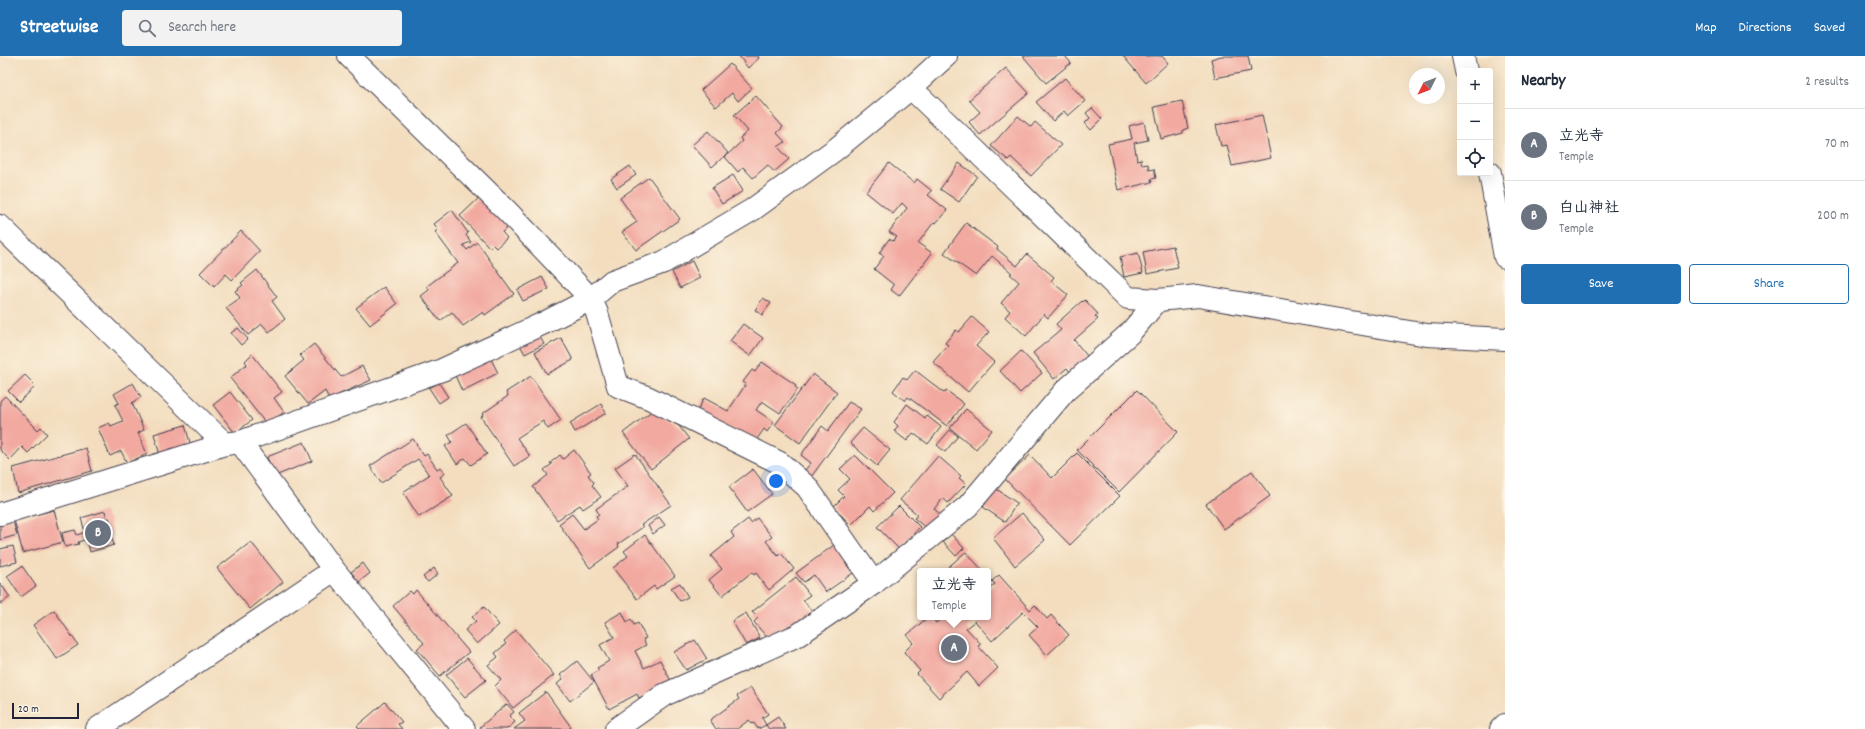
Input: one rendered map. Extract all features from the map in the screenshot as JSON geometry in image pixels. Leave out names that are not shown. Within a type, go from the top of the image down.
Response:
[{"type":"street","points":[[349,56],[507,211],[591,299],[597,313],[618,386],[649,398],[780,463],[807,487],[874,583]]},
{"type":"street","points":[[0,514],[232,443],[442,370],[539,325],[591,299],[612,281],[664,262],[752,210],[836,149],[911,88],[946,56]]},
{"type":"street","points":[[1463,56],[1465,68]]},
{"type":"street","points":[[911,88],[1128,298],[1158,300],[1198,296],[1428,335],[1505,339]]},
{"type":"street","points":[[1491,176],[1505,257]]},
{"type":"street","points":[[0,226],[232,443],[464,729]]},
{"type":"street","points":[[616,729],[664,695],[798,635],[874,583],[968,506],[1065,391],[1130,333],[1158,300]]},
{"type":"street","points":[[97,729],[334,570]]},
{"type":"street","points":[[1501,729],[1505,725]]},
{"type":"building","points":[[739,56],[758,56],[759,58],[748,68]]},
{"type":"building","points":[[1023,56],[1065,56],[1071,63],[1046,83]]},
{"type":"building","points":[[1123,56],[1162,56],[1168,63],[1146,83]]},
{"type":"building","points":[[1221,56],[1248,56],[1251,71],[1215,78],[1211,59]]},
{"type":"building","points":[[730,64],[752,88],[738,101],[732,93],[716,107],[701,90]]},
{"type":"building","points":[[1006,68],[1029,93],[980,135],[969,122],[980,112],[969,100]]},
{"type":"building","points":[[1065,78],[1085,101],[1068,116],[1064,111],[1053,121],[1036,102]]},
{"type":"building","points":[[756,96],[783,127],[777,133],[785,142],[778,147],[789,159],[774,172],[768,165],[753,178],[743,167],[738,172],[725,157],[742,141],[740,138],[748,131],[734,115]]},
{"type":"building","points":[[1182,101],[1188,128],[1183,130],[1183,133],[1161,139],[1154,107]]},
{"type":"building","points":[[1092,108],[1102,119],[1091,130],[1085,123],[1090,118],[1086,113]]},
{"type":"building","points":[[1262,115],[1271,158],[1232,166],[1227,145],[1221,146],[1216,125]]},
{"type":"building","points":[[1018,116],[1031,127],[1035,122],[1061,145],[1031,176],[1011,157],[1008,160],[991,146]]},
{"type":"building","points":[[1144,122],[1148,140],[1134,143],[1137,160],[1141,159],[1142,165],[1148,164],[1149,170],[1154,169],[1156,178],[1151,179],[1152,182],[1118,190],[1108,144],[1132,139],[1129,126]]},
{"type":"building","points":[[708,131],[728,153],[712,167],[692,145]]},
{"type":"building","points":[[889,163],[914,183],[917,179],[932,191],[928,195],[947,210],[936,223],[934,222],[918,243],[932,253],[899,296],[891,290],[894,285],[874,269],[884,256],[879,253],[889,239],[893,241],[897,237],[889,232],[907,208],[902,203],[893,214],[866,192]]},
{"type":"building","points":[[959,163],[977,176],[959,202],[940,189]]},
{"type":"building","points":[[630,166],[636,175],[617,188],[611,179]]},
{"type":"building","points":[[733,175],[743,191],[722,204],[712,188]]},
{"type":"building","points":[[649,177],[680,219],[636,250],[622,232],[637,222],[620,198]]},
{"type":"building","points":[[481,196],[509,226],[502,232],[507,238],[496,248],[493,245],[490,248],[460,216]]},
{"type":"building","points":[[452,210],[468,233],[466,235],[471,242],[463,245],[467,250],[477,242],[514,294],[485,315],[483,312],[463,326],[452,312],[440,321],[421,296],[429,290],[427,286],[458,263],[435,232],[438,229],[434,224]]},
{"type":"building","points":[[966,223],[998,247],[997,249],[1017,266],[1027,254],[1054,277],[1051,281],[1068,295],[1048,318],[1044,314],[1026,336],[1005,317],[1010,311],[1001,303],[1019,282],[1010,274],[1012,273],[992,256],[976,276],[944,253]]},
{"type":"building","points":[[241,231],[260,251],[232,280],[226,274],[214,287],[200,273]]},
{"type":"building","points":[[1173,246],[1178,268],[1147,274],[1143,252]]},
{"type":"building","points":[[1138,253],[1143,273],[1124,277],[1120,257]]},
{"type":"building","points":[[692,261],[700,278],[680,288],[672,272]]},
{"type":"building","points":[[257,270],[277,297],[272,301],[285,319],[269,332],[262,324],[248,335],[226,308],[240,298],[235,291],[243,285],[241,283]]},
{"type":"building","points":[[542,277],[549,289],[523,301],[517,290]]},
{"type":"building","points":[[384,287],[397,304],[370,325],[356,308]]},
{"type":"building","points":[[763,298],[771,303],[762,315],[755,310]]},
{"type":"building","points":[[1085,300],[1098,314],[1095,316],[1098,319],[1074,340],[1088,357],[1071,373],[1067,368],[1054,379],[1033,353],[1061,330],[1056,324]]},
{"type":"building","points":[[972,317],[989,332],[976,346],[994,362],[968,392],[933,362],[948,345],[945,343],[956,330],[959,332]]},
{"type":"building","points":[[743,324],[763,338],[750,356],[730,341]]},
{"type":"building","points":[[238,328],[248,339],[241,345],[231,333]]},
{"type":"building","points":[[536,330],[544,344],[525,354],[517,340]]},
{"type":"building","points":[[561,338],[573,360],[547,374],[535,352]]},
{"type":"building","points":[[314,344],[341,377],[362,366],[371,380],[329,399],[325,391],[308,404],[285,376],[304,360],[300,355]]},
{"type":"building","points":[[1021,351],[1042,373],[1020,393],[1000,371]]},
{"type":"building","points":[[252,354],[282,392],[274,398],[284,412],[267,425],[230,378],[247,364],[245,361]]},
{"type":"building","points":[[489,355],[498,373],[462,391],[454,373]]},
{"type":"building","points":[[762,362],[796,385],[795,387],[798,389],[780,413],[762,401],[756,410],[774,422],[767,432],[764,429],[755,442],[697,412],[704,398],[728,411],[746,384],[743,382],[752,370],[755,372]]},
{"type":"building","points":[[915,370],[942,391],[945,392],[946,390],[964,404],[947,426],[908,397],[905,401],[893,391],[903,377],[907,380]]},
{"type":"building","points":[[813,374],[837,392],[800,443],[775,425]]},
{"type":"building","points":[[25,375],[36,386],[19,402],[8,391]]},
{"type":"building","points":[[531,376],[561,420],[548,429],[543,421],[517,438],[530,456],[514,466],[481,417],[483,416],[482,414],[508,396],[506,392]]},
{"type":"building","points":[[133,383],[141,397],[132,403],[144,430],[138,433],[147,454],[127,463],[121,451],[110,456],[98,428],[109,423],[111,426],[123,421],[115,405],[119,403],[114,394]]},
{"type":"building","points":[[439,383],[448,397],[439,403],[429,388]]},
{"type":"building","points":[[1137,390],[1178,432],[1119,492],[1077,450]]},
{"type":"building","points":[[230,392],[252,420],[235,433],[213,405]]},
{"type":"building","points":[[5,396],[38,430],[41,427],[47,434],[28,453],[22,447],[10,460],[0,450],[0,401]]},
{"type":"building","points":[[849,402],[861,409],[811,477],[804,471],[811,463],[801,455],[822,426],[828,431]]},
{"type":"building","points":[[601,404],[606,413],[575,432],[570,423]]},
{"type":"building","points":[[907,404],[925,418],[926,415],[941,427],[928,444],[913,433],[907,441],[894,431],[898,426],[894,422]]},
{"type":"building","points":[[966,409],[992,430],[976,449],[950,428]]},
{"type":"building","points":[[653,410],[679,426],[689,439],[651,469],[623,433]]},
{"type":"building","points":[[466,423],[487,454],[471,465],[465,458],[457,464],[445,446],[452,442],[448,435]]},
{"type":"building","points":[[185,425],[191,446],[160,455],[154,434]]},
{"type":"building","points":[[863,428],[890,450],[877,466],[850,443]]},
{"type":"building","points":[[950,430],[958,436],[945,452],[937,445]]},
{"type":"building","points":[[413,439],[424,456],[427,454],[437,469],[441,467],[445,473],[440,477],[453,496],[419,517],[403,492],[429,475],[418,459],[381,483],[370,466]]},
{"type":"building","points":[[304,442],[312,461],[275,476],[267,457]]},
{"type":"building","points":[[86,448],[92,471],[18,493],[13,468]]},
{"type":"building","points":[[574,450],[591,473],[588,475],[594,483],[592,485],[601,497],[583,509],[580,505],[557,520],[533,487],[548,475],[544,470],[552,464],[550,463],[560,455],[563,459]]},
{"type":"building","points":[[1077,453],[1120,496],[1070,545],[1005,479],[1030,455],[1052,478]]},
{"type":"building","points":[[635,454],[671,505],[641,525],[643,527],[618,544],[619,547],[590,568],[559,524],[572,514],[584,529],[598,519],[596,516],[599,514],[596,509],[628,486],[615,468]]},
{"type":"building","points":[[855,455],[893,493],[874,511],[870,506],[851,525],[833,507],[844,496],[838,490],[850,479],[840,469]]},
{"type":"building","points":[[938,456],[961,476],[959,478],[966,484],[948,503],[943,498],[934,509],[941,515],[928,530],[914,518],[918,515],[900,500]]},
{"type":"building","points":[[753,469],[772,494],[747,512],[729,487]]},
{"type":"building","points":[[1252,471],[1270,496],[1224,529],[1206,504]]},
{"type":"building","points":[[995,488],[1017,503],[1005,522],[983,507]]},
{"type":"building","points":[[899,506],[920,527],[899,549],[877,527]]},
{"type":"building","points":[[54,510],[63,542],[23,553],[14,520]]},
{"type":"building","points":[[105,511],[107,519],[109,518],[113,535],[111,536],[114,545],[90,552],[87,539],[78,542],[79,544],[65,547],[62,533],[75,530],[77,535],[85,532],[81,518]]},
{"type":"building","points":[[1022,513],[1045,540],[1015,566],[993,538]]},
{"type":"building","points":[[659,517],[665,525],[653,534],[648,526]]},
{"type":"building","points":[[12,518],[17,535],[0,540],[0,521]]},
{"type":"building","points":[[757,518],[772,537],[766,541],[778,556],[781,553],[794,569],[769,590],[756,573],[754,575],[752,572],[722,596],[709,580],[722,569],[711,556],[734,537],[731,532],[748,519],[751,523]]},
{"type":"building","points":[[951,534],[964,548],[956,556],[943,542]]},
{"type":"building","points":[[645,535],[675,576],[656,589],[654,586],[637,599],[613,568],[628,556],[624,551]]},
{"type":"building","points":[[251,542],[283,582],[250,609],[217,568]]},
{"type":"building","points":[[834,545],[847,561],[845,563],[853,573],[826,592],[814,575],[804,582],[796,573]]},
{"type":"building","points":[[13,546],[17,562],[0,566],[0,549]]},
{"type":"building","points":[[966,552],[980,568],[947,568]]},
{"type":"building","points":[[363,563],[370,573],[359,582],[351,572]]},
{"type":"building","points":[[22,566],[36,586],[21,597],[7,576]]},
{"type":"building","points":[[434,568],[438,574],[428,582],[423,577]]},
{"type":"building","points":[[999,575],[1030,610],[1035,605],[1047,619],[1051,615],[1069,635],[1047,655],[1029,635],[1038,627],[1023,612],[992,641],[975,621],[966,628],[981,644],[978,646],[998,668],[979,686],[967,672],[939,698],[917,674],[920,671],[904,652],[913,643],[907,635],[924,620],[934,620],[936,623],[940,620],[991,620],[991,587],[995,584],[992,581]]},
{"type":"building","points":[[796,577],[810,595],[803,600],[816,616],[795,632],[790,625],[770,641],[754,622],[758,618],[752,612]]},
{"type":"building","points":[[0,583],[10,597],[0,604]]},
{"type":"building","points":[[680,583],[688,597],[680,601],[671,588]]},
{"type":"building","points":[[416,590],[469,652],[440,676],[417,649],[424,643],[393,606],[410,591],[413,594]]},
{"type":"building","points":[[484,607],[499,625],[477,644],[465,630],[476,621],[472,617]]},
{"type":"building","points":[[54,610],[78,645],[57,659],[33,625]]},
{"type":"building","points":[[622,612],[627,622],[631,619],[634,625],[638,623],[646,638],[643,639],[646,645],[635,651],[644,668],[660,660],[671,681],[639,698],[637,694],[609,709],[591,675],[599,670],[597,668],[609,661],[600,645],[614,637],[605,622]]},
{"type":"building","points":[[746,613],[760,638],[746,645],[732,621]]},
{"type":"building","points":[[516,630],[554,675],[513,708],[495,686],[501,680],[488,665],[498,657],[495,653],[506,644],[504,641]]},
{"type":"building","points":[[695,640],[707,659],[686,670],[674,652]]},
{"type":"building","points":[[467,658],[486,680],[465,697],[446,675]]},
{"type":"building","points":[[577,661],[594,682],[570,701],[557,684],[563,679],[560,675]]},
{"type":"building","points":[[751,688],[768,714],[762,718],[766,725],[758,729],[754,723],[752,724],[749,720],[737,729],[716,729],[710,720],[739,699],[737,696]]},
{"type":"building","points":[[546,692],[571,727],[569,729],[514,729],[525,721],[519,713]]},
{"type":"building","points":[[385,702],[402,722],[398,724],[402,729],[360,729],[357,726]]},
{"type":"building","points":[[507,704],[514,712],[509,716],[515,722],[507,729],[481,729],[480,727]]},
{"type":"building","points":[[778,717],[786,729],[769,729],[766,725]]},
{"type":"place","name":"白山神社","points":[[98,533]]},
{"type":"place","name":"立光寺","points":[[954,648]]}]
